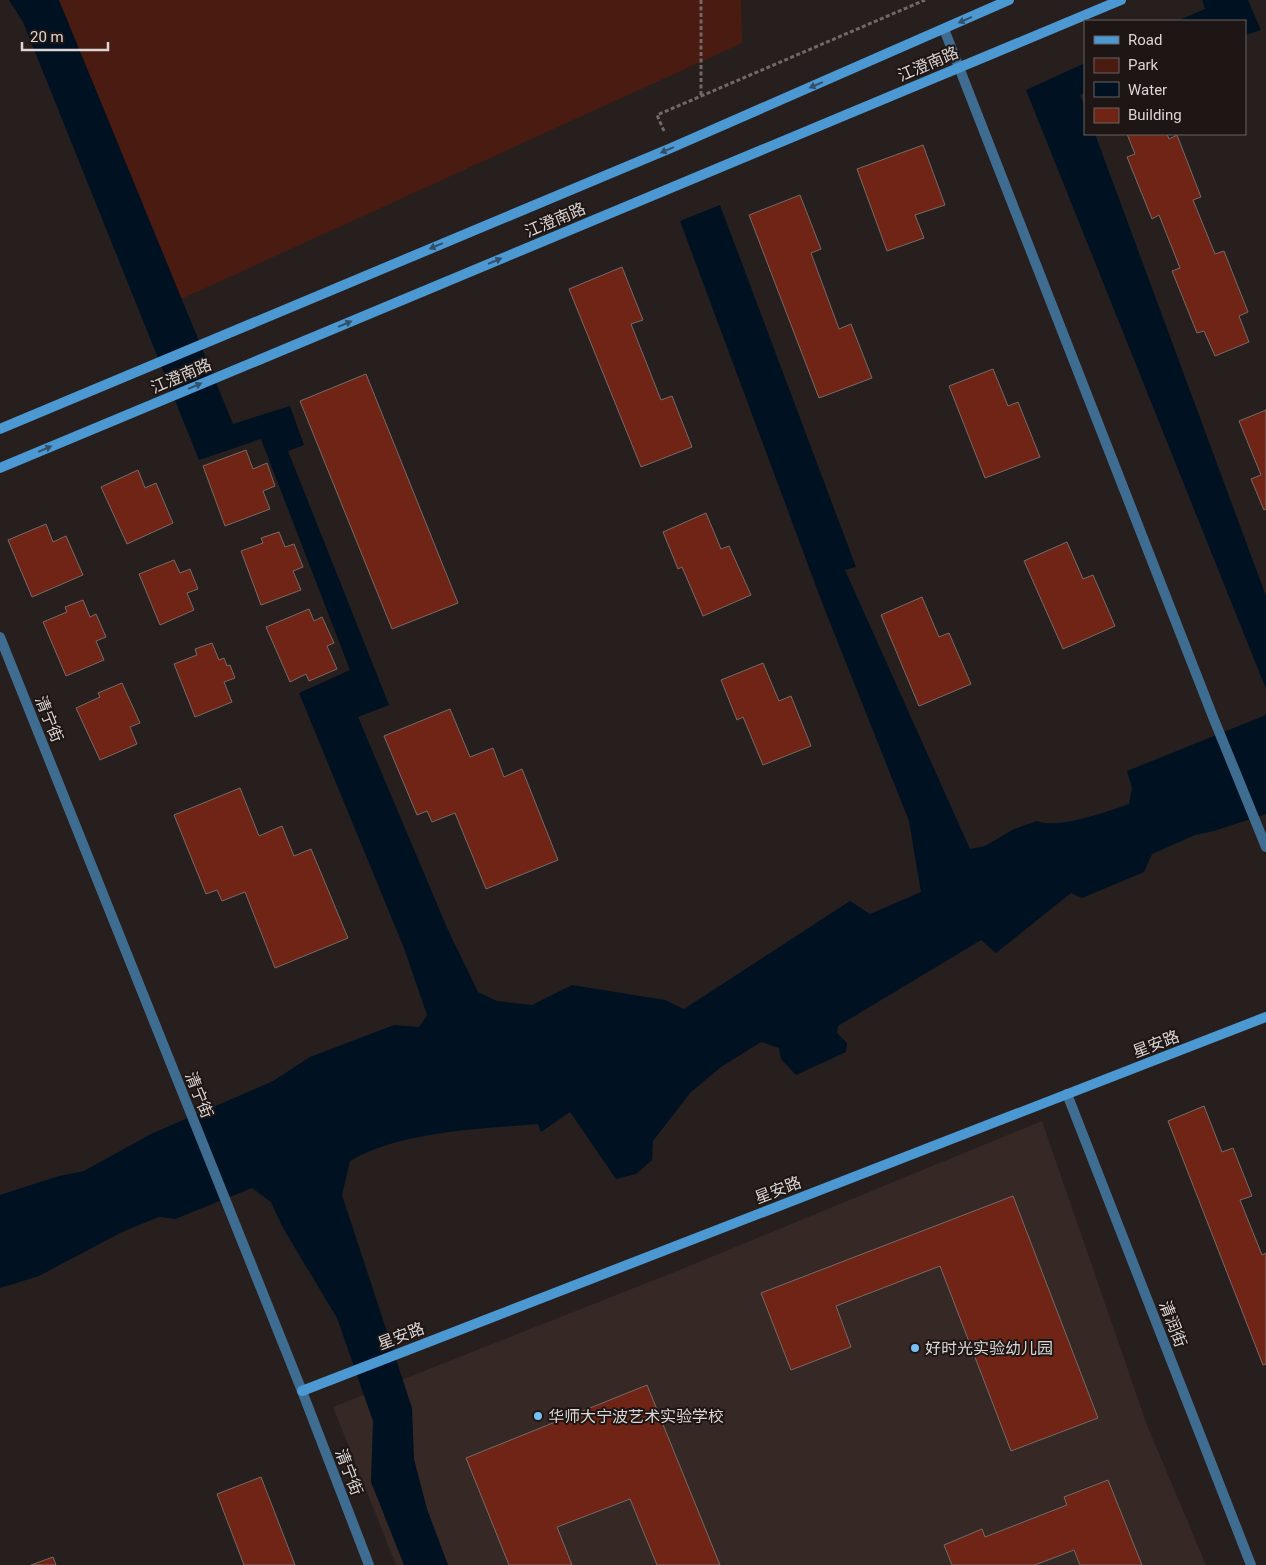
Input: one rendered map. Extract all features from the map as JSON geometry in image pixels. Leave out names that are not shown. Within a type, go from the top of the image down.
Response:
[{"type":"main road","name":"江澄南路","points":[[0,430],[671,148],[1009,0]]},
{"type":"main road","name":"江澄南路","points":[[0,468],[1121,0]]},
{"type":"main road","name":"星安路","points":[[302,1391],[1266,1017]]},
{"type":"street","points":[[944,29],[1213,717],[1266,847]]},
{"type":"street","name":"清宁街","points":[[0,637],[302,1391],[369,1565]]},
{"type":"street","name":"清润街","points":[[1067,1094],[1251,1565]]},
{"type":"path","points":[[701,0],[701,96]]},
{"type":"path","points":[[671,148],[657,115],[925,0]]},
{"type":"shaded area","points":[[1042,1121],[1147,1425],[1206,1565],[396,1565],[333,1407],[677,1271]]},
{"type":"green space","points":[[27,0],[741,0],[742,43],[177,301]]},
{"type":"water","points":[[9,0],[59,0],[233,424],[290,406],[304,445],[288,451],[389,705],[358,717],[448,930],[478,992],[497,1001],[532,1005],[572,985],[665,1000],[684,1009],[850,901],[870,914],[921,892],[909,821],[823,605],[680,221],[720,205],[856,567],[845,570],[970,849],[985,846],[1014,829],[1037,821],[1057,823],[1070,821],[1129,804],[1132,788],[1127,771],[1266,715],[1266,814],[1214,831],[1195,835],[1152,854],[1144,872],[1082,898],[1071,893],[996,953],[981,940],[838,1026],[837,1033],[847,1043],[846,1052],[796,1075],[781,1059],[779,1048],[761,1042],[721,1067],[690,1093],[653,1141],[652,1160],[636,1174],[616,1179],[570,1112],[541,1132],[538,1124],[441,1133],[392,1143],[350,1161],[342,1195],[412,1408],[414,1459],[427,1509],[448,1565],[404,1565],[371,1482],[373,1421],[337,1318],[283,1228],[271,1202],[252,1188],[175,1219],[159,1217],[122,1232],[39,1276],[0,1288],[0,1195],[59,1176],[84,1171],[151,1134],[273,1081],[310,1057],[394,1025],[419,1027],[427,1015],[404,948],[299,693],[350,670],[261,439],[199,460],[23,22]]},
{"type":"water","points":[[1202,0],[1248,0],[1261,30],[1246,35],[1246,20],[1179,20],[1205,9]]},
{"type":"water","points":[[1084,63],[1084,93],[1080,95],[1084,105],[1084,135],[1095,135],[1266,596],[1266,689],[1026,90]]},
{"type":"building","points":[[1127,135],[1167,135],[1169,139],[1177,135],[1201,197],[1193,200],[1215,254],[1224,251],[1248,312],[1239,316],[1249,342],[1215,356],[1204,331],[1197,333],[1172,271],[1180,268],[1159,215],[1152,219],[1127,157],[1135,154]]},
{"type":"building","points":[[923,145],[945,205],[915,215],[924,238],[887,251],[857,169]]},
{"type":"building","points":[[800,195],[821,249],[811,253],[839,329],[851,324],[872,378],[819,398],[749,215]]},
{"type":"building","points":[[622,267],[643,320],[631,324],[661,400],[672,396],[692,447],[641,467],[569,289]]},
{"type":"building","points":[[993,369],[1008,406],[1018,402],[1040,457],[985,478],[949,386]]},
{"type":"building","points":[[366,374],[458,603],[392,629],[300,401]]},
{"type":"building","points":[[1266,410],[1266,509],[1264,510],[1251,479],[1261,475],[1239,421]]},
{"type":"building","points":[[246,450],[253,469],[267,463],[275,486],[263,491],[270,509],[225,526],[203,466]]},
{"type":"building","points":[[138,470],[145,488],[156,483],[173,523],[127,544],[101,487]]},
{"type":"building","points":[[706,513],[721,549],[729,546],[751,595],[703,616],[682,567],[678,569],[663,532]]},
{"type":"building","points":[[46,524],[53,542],[66,536],[83,575],[32,597],[8,540]]},
{"type":"building","points":[[279,532],[285,547],[294,544],[303,567],[293,571],[301,590],[261,605],[241,551],[263,543],[261,538]]},
{"type":"building","points":[[1067,542],[1083,579],[1093,575],[1115,626],[1063,649],[1024,561]]},
{"type":"building","points":[[174,560],[180,573],[190,569],[198,589],[187,593],[194,610],[160,625],[139,574]]},
{"type":"building","points":[[922,597],[939,637],[949,633],[971,684],[919,706],[881,615]]},
{"type":"building","points":[[83,600],[90,617],[96,614],[106,637],[96,641],[104,660],[66,676],[43,622],[67,612],[65,607]]},
{"type":"building","points":[[309,609],[314,621],[322,617],[334,643],[327,646],[337,669],[309,681],[306,674],[290,682],[266,627]]},
{"type":"building","points":[[212,643],[219,660],[224,658],[227,666],[230,665],[235,678],[224,682],[232,702],[195,717],[174,664],[197,655],[195,649]]},
{"type":"building","points":[[763,663],[779,701],[791,696],[811,746],[763,765],[743,717],[737,720],[721,680]]},
{"type":"building","points":[[122,683],[140,723],[130,727],[137,744],[100,760],[76,708],[100,697],[98,693]]},
{"type":"building","points":[[450,709],[470,757],[493,748],[504,777],[522,769],[558,860],[486,889],[455,813],[432,822],[427,811],[417,815],[384,736]]},
{"type":"building","points":[[240,788],[259,836],[282,826],[294,856],[311,849],[348,938],[275,968],[245,892],[222,901],[217,890],[206,894],[174,815]]},
{"type":"building","points":[[1204,1106],[1222,1152],[1233,1148],[1252,1196],[1240,1200],[1262,1255],[1266,1253],[1266,1364],[1263,1365],[1168,1121]]},
{"type":"building","points":[[1013,1196],[1098,1418],[1011,1451],[940,1266],[836,1306],[851,1347],[791,1370],[761,1293]]},
{"type":"building","points":[[647,1385],[720,1565],[657,1565],[630,1499],[557,1527],[572,1565],[509,1565],[466,1458]]},
{"type":"building","points":[[261,1477],[295,1565],[244,1565],[217,1494]]},
{"type":"building","points":[[1108,1480],[1142,1565],[1080,1565],[1074,1550],[1035,1565],[952,1565],[944,1545],[982,1529],[985,1537],[1067,1505],[1064,1497]]},
{"type":"building","points":[[53,1557],[56,1565],[31,1565]]},
{"type":"place","name":"好时光实验幼儿园","points":[[915,1348]]},
{"type":"place","name":"华师大宁波艺术实验学校","points":[[538,1416]]}]
